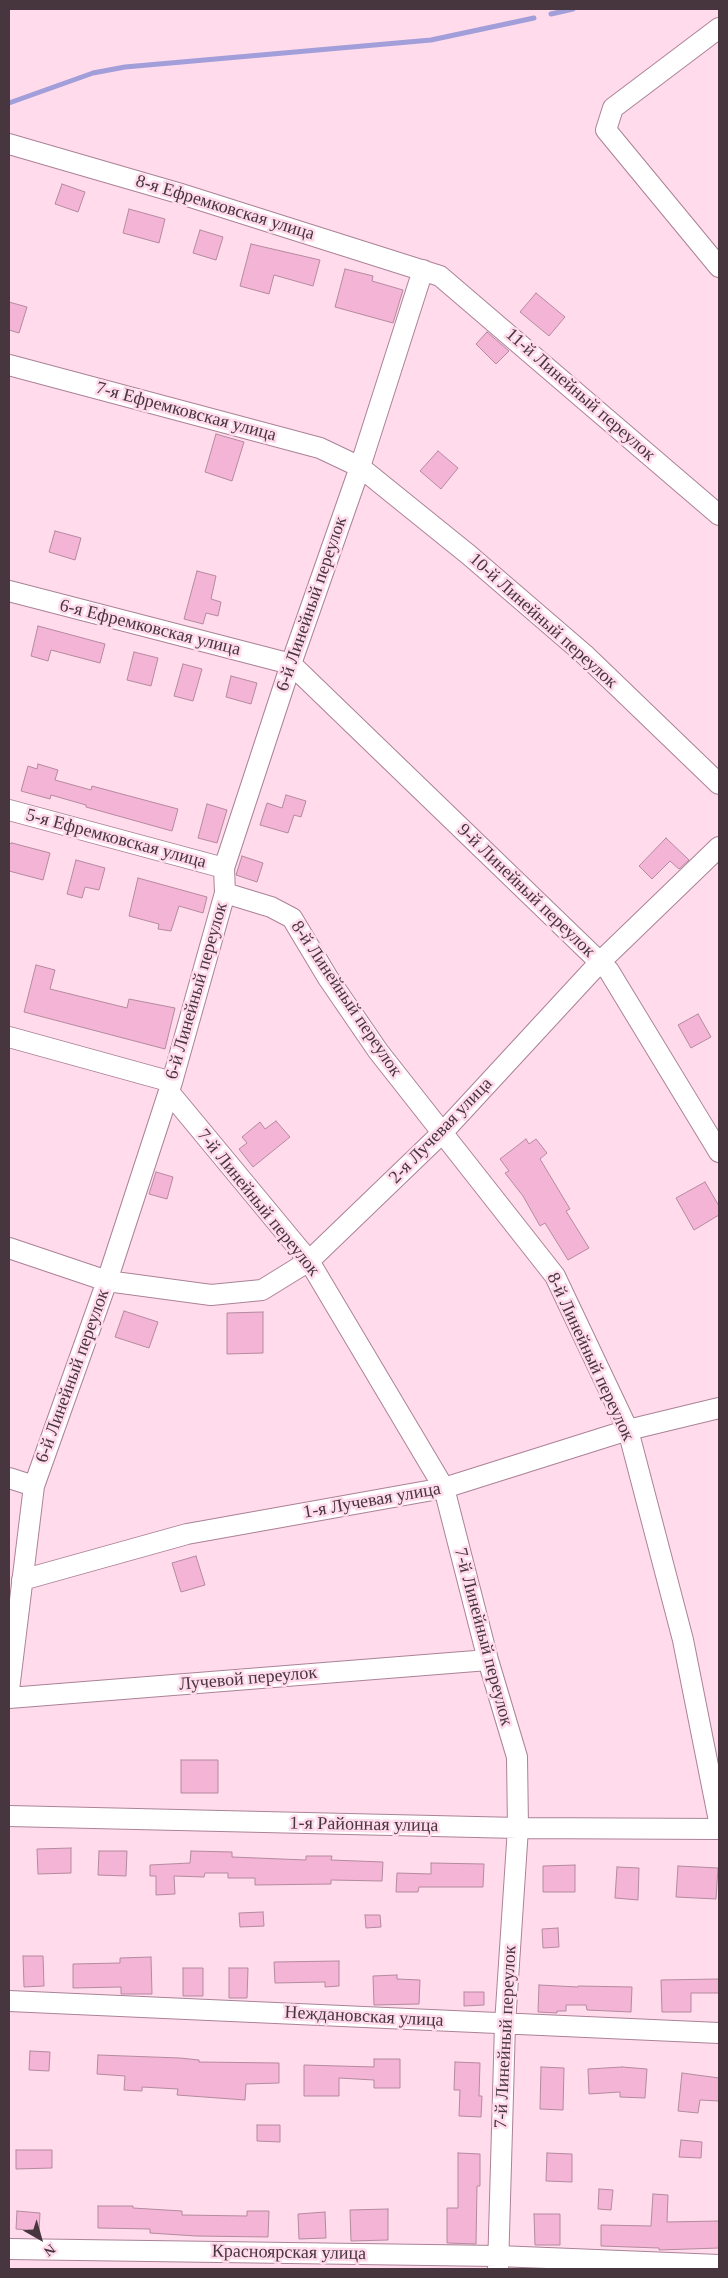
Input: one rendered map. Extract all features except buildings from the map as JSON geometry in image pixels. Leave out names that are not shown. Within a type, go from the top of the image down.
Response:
[{"type":"street","points":[[719,28],[613,108],[606,130],[719,267]]},
{"type":"street","name":"8-я Ефремковская улица","points":[[9,144],[178,193],[432,273]]},
{"type":"street","name":"6-й Линейный переулок","points":[[9,1680],[34,1486],[107,1281],[170,1087],[226,893],[224,868],[291,664],[360,466],[432,273]]},
{"type":"street","name":"11-й Линейный переулок","points":[[432,273],[719,515]]},
{"type":"street","name":"7-я Ефремковская улица","points":[[9,365],[320,448],[360,466]]},
{"type":"street","name":"10-й Линейный переулок","points":[[360,466],[469,555],[584,654],[719,784]]},
{"type":"street","name":"6-я Ефремковская улица","points":[[9,592],[291,664]]},
{"type":"street","name":"9-й Линейный переулок","points":[[291,664],[609,970],[719,1152]]},
{"type":"street","name":"5-я Ефремковская улица","points":[[9,810],[224,868]]},
{"type":"street","name":"2-я Лучевая улица","points":[[9,1248],[107,1281],[210,1295],[262,1290],[309,1261],[443,1132],[600,962],[719,847]]},
{"type":"street","name":"8-й Линейный переулок","points":[[226,893],[271,907],[292,918],[328,978],[378,1051],[555,1276],[628,1430],[683,1640],[719,1821]]},
{"type":"street","points":[[9,1037],[170,1087]]},
{"type":"street","name":"7-й Линейный переулок","points":[[170,1087],[309,1261],[444,1488],[488,1660],[517,1757],[518,1828],[505,2024],[498,2263]]},
{"type":"street","name":"1-я Лучевая улица","points":[[22,1580],[187,1534],[444,1488],[628,1430],[719,1408]]},
{"type":"street","points":[[9,1478],[34,1486]]},
{"type":"street","name":"Лучевой переулок","points":[[9,1698],[488,1660]]},
{"type":"street","name":"1-я Районная улица","points":[[9,1816],[518,1828],[719,1829]]},
{"type":"street","name":"Неждановская улица","points":[[9,2001],[719,2033]]},
{"type":"street","name":"Красноярская улица","points":[[9,2248],[498,2263],[719,2265]]},
{"type":"waterway","points":[[551,14],[573,9]]},
{"type":"waterway","points":[[9,103],[93,73],[125,67],[431,40],[534,18]]}]
